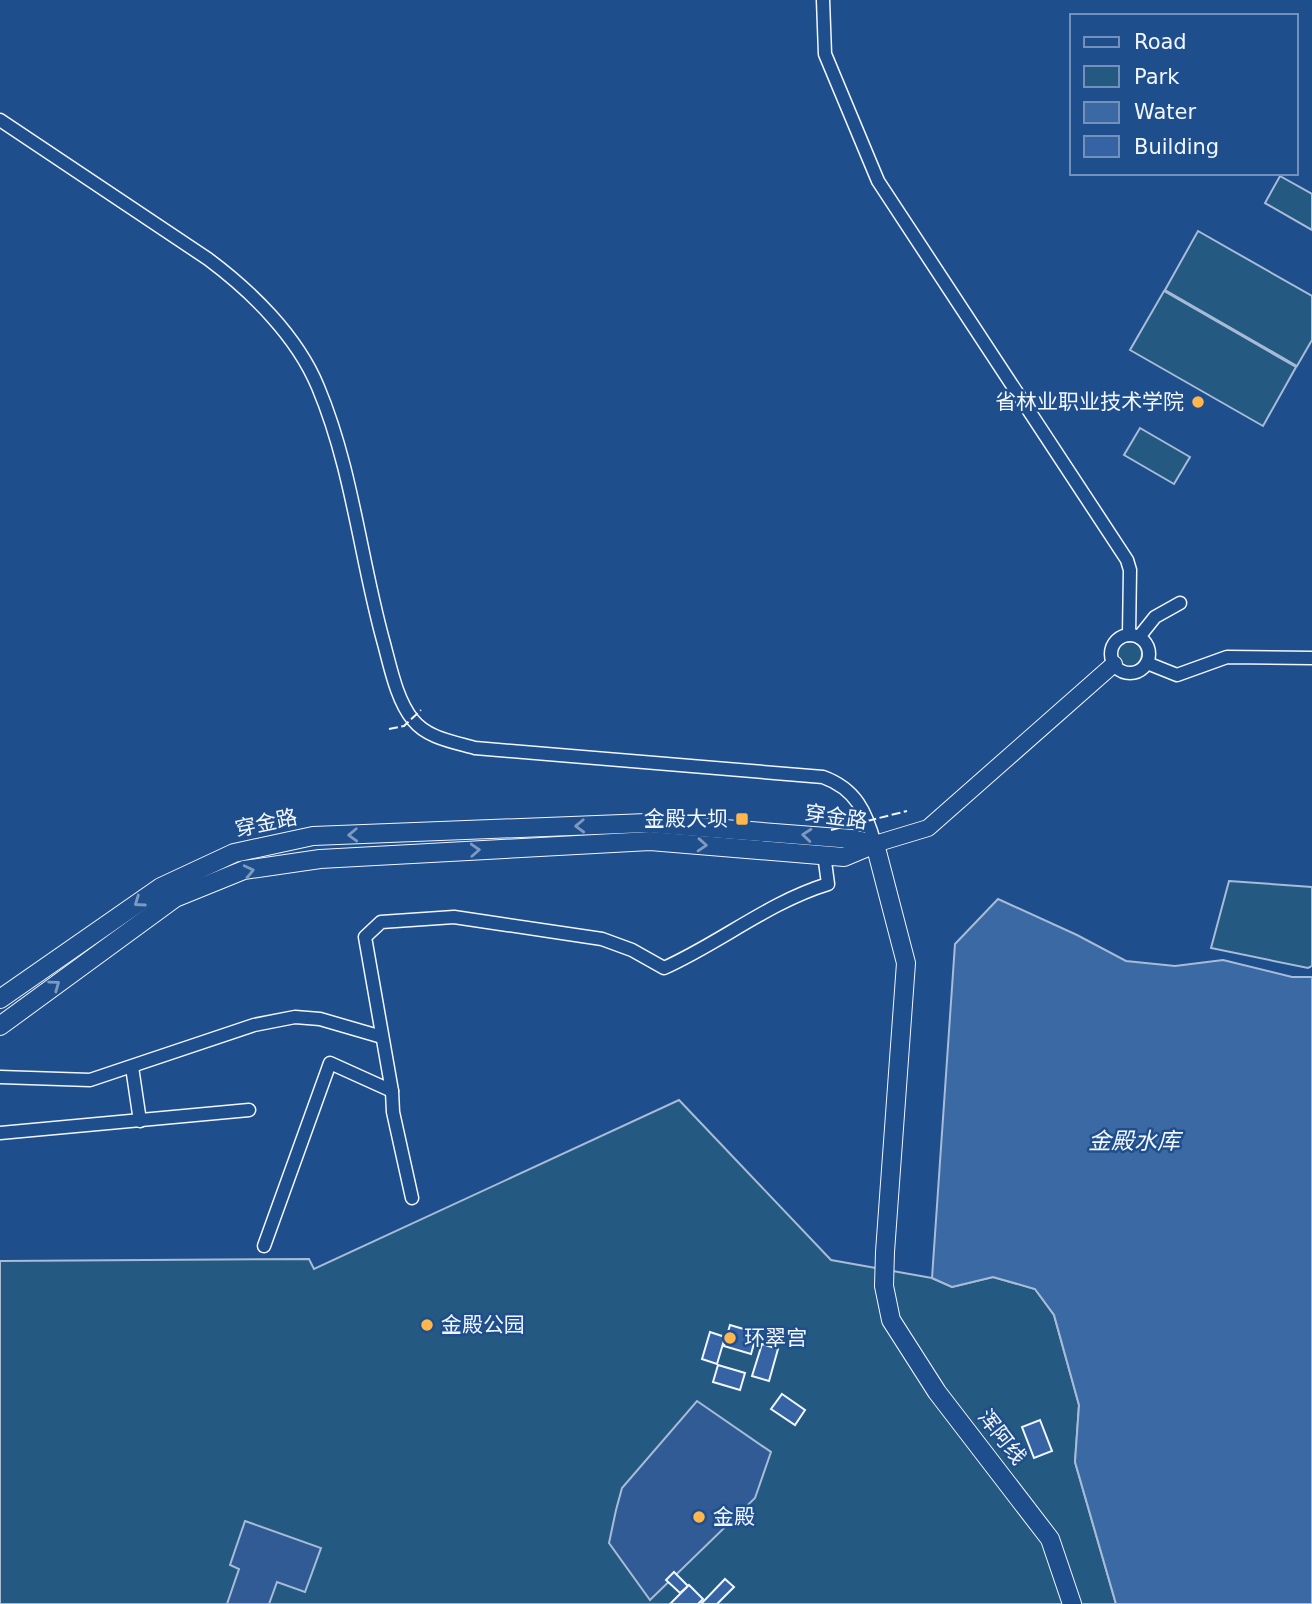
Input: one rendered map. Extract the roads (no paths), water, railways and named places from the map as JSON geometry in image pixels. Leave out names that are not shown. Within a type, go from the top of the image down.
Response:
[{"type":"main road","name":"穿金路","points":[[0,999],[161,887],[234,853],[313,836],[647,823],[840,838],[875,844]]},
{"type":"main road","name":"穿金路","points":[[0,1026],[175,898],[244,870],[320,859],[650,841],[844,857],[875,844]]},
{"type":"main road","name":"浑阿线","points":[[875,844],[906,962],[885,1252],[887,1303],[891,1320],[937,1392],[1050,1539],[1072,1604]]},
{"type":"street","points":[[823,0],[825,54],[878,180],[1127,560],[1134,636],[1147,647],[1147,663]]},
{"type":"street","points":[[0,120],[215,264],[230,276],[287,336],[317,384],[344,461],[364,571],[391,669],[412,719],[421,728],[444,740],[475,748],[823,777],[840,783],[859,800],[875,844],[928,828],[1114,664]]},
{"type":"street","points":[[1147,663],[1133,673],[1121,670],[1114,664],[1110,654],[1114,642],[1134,636],[1155,617],[1180,603]]},
{"type":"street","points":[[1147,663],[1177,675],[1227,657],[1312,658]]},
{"type":"street","points":[[412,1198],[393,1112],[392,1091],[365,937],[381,922],[454,917],[589,937],[632,950],[664,968],[700,952],[796,894],[828,884],[824,854]]},
{"type":"street","points":[[0,1077],[90,1080],[254,1025],[295,1017],[320,1019],[382,1037]]},
{"type":"street","points":[[264,1246],[330,1063],[392,1091]]},
{"type":"street","points":[[132,1067],[140,1121]]},
{"type":"street","points":[[0,1133],[249,1110]]},
{"type":"water","name":"金殿水库","points":[[998,899],[1126,961],[1175,966],[1223,960],[1292,977],[1312,977],[1312,1604],[1116,1604],[1075,1462],[1079,1405],[1054,1315],[1035,1289],[993,1277],[952,1287],[932,1278],[955,944]]},
{"type":"place","name":"省林业职业技术学院","points":[[1198,402]]},
{"type":"place","name":"金殿大坝","points":[[742,819]]},
{"type":"place","name":"金殿公园","points":[[427,1325]]},
{"type":"place","name":"环翠宫","points":[[730,1338]]},
{"type":"place","name":"金殿","points":[[699,1517]]}]
